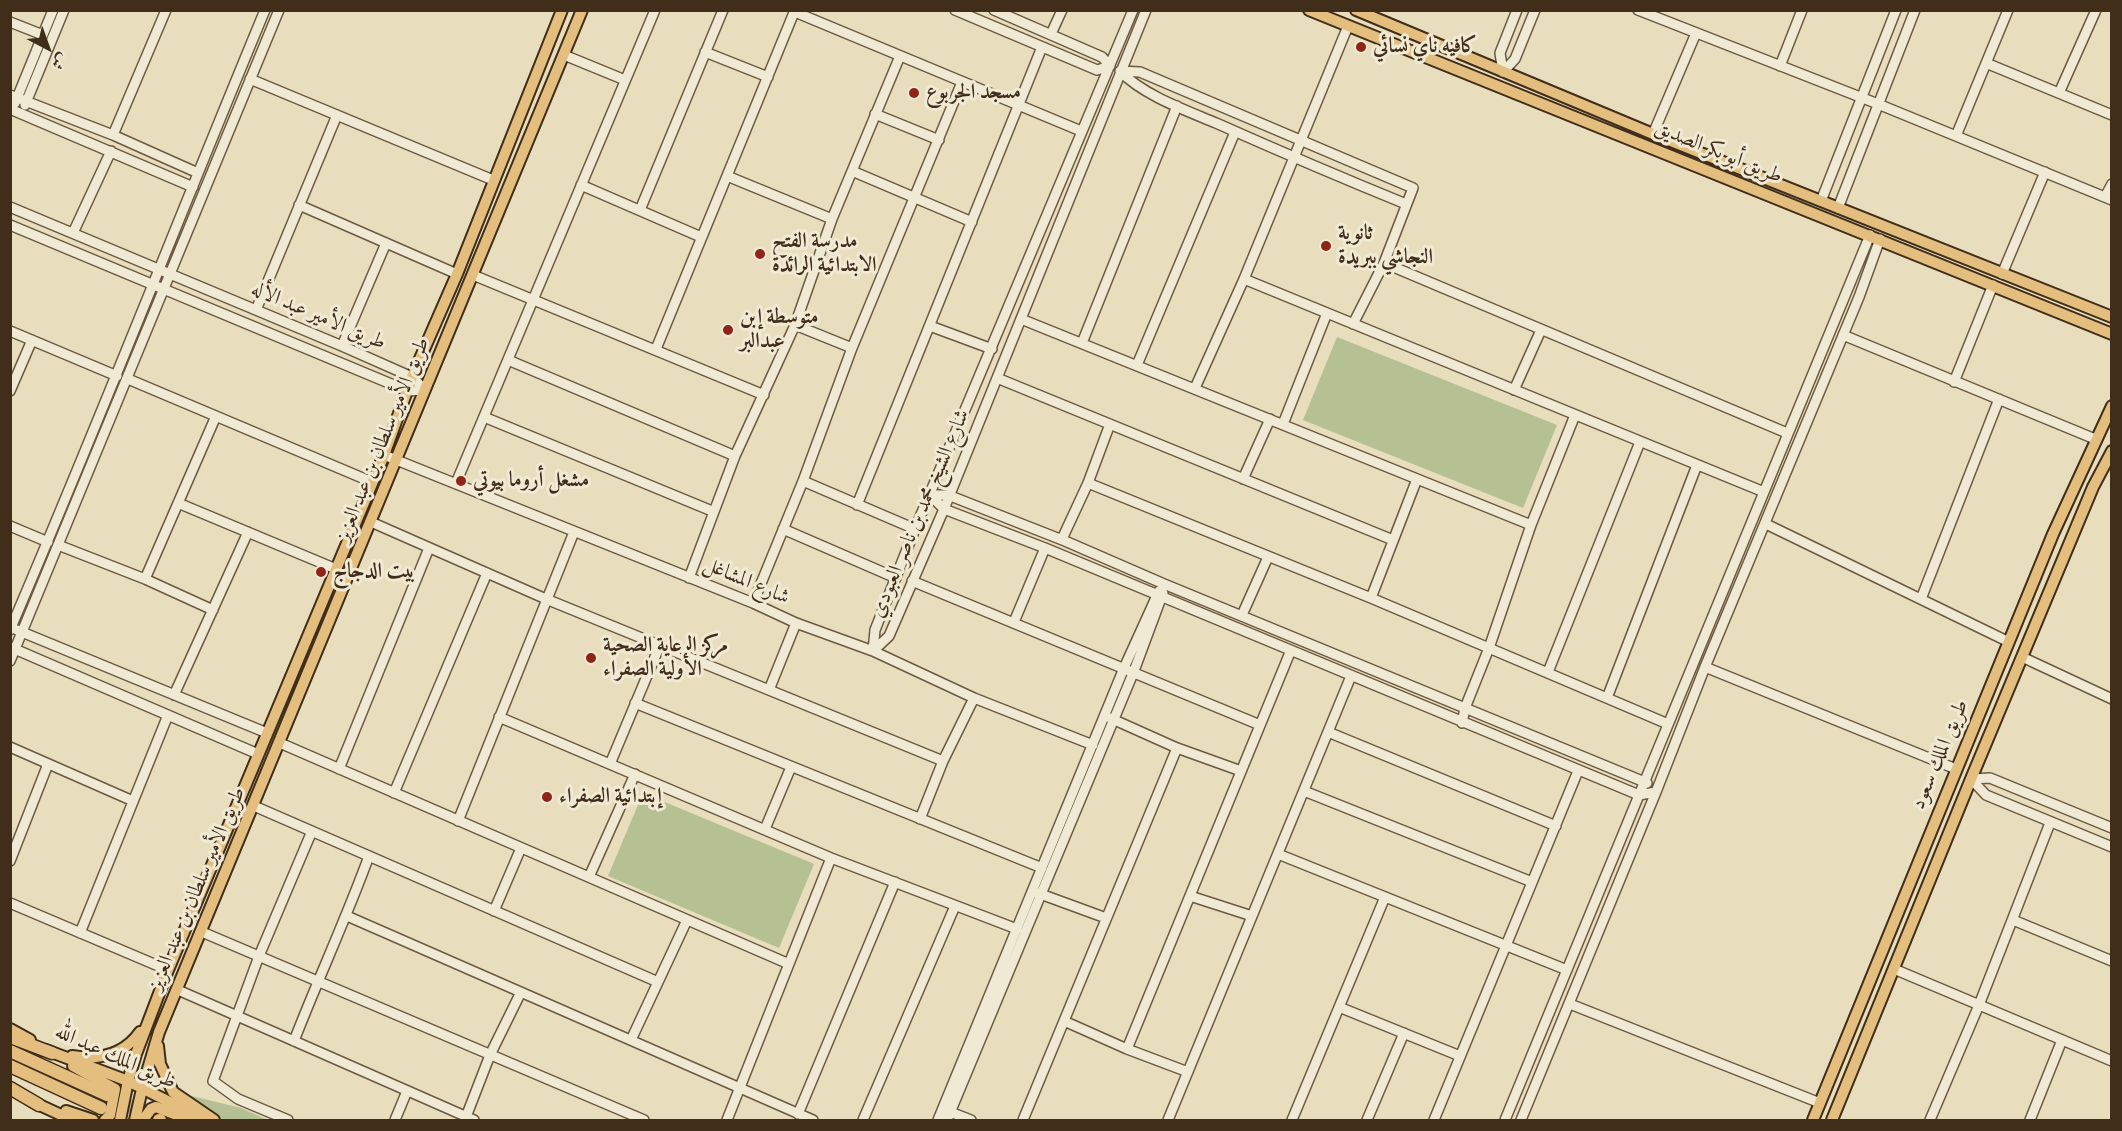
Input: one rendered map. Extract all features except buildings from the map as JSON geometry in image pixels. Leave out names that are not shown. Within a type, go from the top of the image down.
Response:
[{"type":"highway","points":[[10,1037],[52,1053]]},
{"type":"highway","name":"طريق الملك عبد الله","points":[[10,1051],[107,1095]]},
{"type":"highway","points":[[10,1066],[103,1114]]},
{"type":"highway","points":[[10,1090],[39,1105]]},
{"type":"main road","name":"طريق الأمير سلطان بن عبد العزيز","points":[[120,1120],[136,1054],[168,970],[384,455],[412,377],[457,274],[562,10]]},
{"type":"main road","name":"طريق الأمير سلطان بن عبد العزيز","points":[[135,1120],[159,1032],[582,10]]},
{"type":"main road","name":"طريق أبو بكر الصديق","points":[[1309,10],[2112,334]]},
{"type":"main road","name":"طريق أبو بكر الصديق","points":[[1356,10],[1653,134],[2112,317]]},
{"type":"main road","points":[[1875,237],[1882,225]]},
{"type":"main road","name":"طريق الملك سعود","points":[[1813,1120],[2053,534],[2112,406]]},
{"type":"main road","name":"طريق الملك سعود","points":[[1832,1120],[2022,657],[2093,488],[2112,451]]},
{"type":"main road","points":[[52,1053],[82,1058],[120,1052],[134,1041],[150,1017]]},
{"type":"main road","name":"طريق الملك عبد الله","points":[[10,1029],[52,1053],[128,1081],[205,1120]]},
{"type":"main road","points":[[159,1032],[160,1064],[173,1092],[214,1120]]},
{"type":"main road","points":[[52,1053],[115,1089],[110,1115],[103,1114]]},
{"type":"main road","points":[[39,1105],[72,1120]]},
{"type":"main road","points":[[39,1105],[58,1107],[93,1120]]},
{"type":"main road","points":[[143,1120],[151,1109],[156,1107],[191,1120]]},
{"type":"street","points":[[53,10],[15,110],[193,187]]},
{"type":"street","points":[[18,98],[64,10]]},
{"type":"street","points":[[113,135],[166,10]]},
{"type":"street","points":[[265,10],[158,269],[117,376],[11,628],[267,733]]},
{"type":"street","points":[[10,661],[13,648],[22,632],[128,379],[279,10]]},
{"type":"street","points":[[456,483],[655,10]]},
{"type":"street","points":[[640,210],[723,10]]},
{"type":"street","points":[[955,10],[1097,70],[1110,66],[1102,57],[993,10]]},
{"type":"street","points":[[1052,34],[1062,10]]},
{"type":"street","name":"شارع الشيخ محمد بن ناصر العبودي","points":[[873,651],[875,630],[915,529],[1133,10]]},
{"type":"street","name":"شارع الشيخ محمد بن ناصر العبودي","points":[[873,651],[889,636],[944,509],[1146,10]]},
{"type":"street","points":[[1503,72],[1500,53],[1517,10]]},
{"type":"street","points":[[1503,72],[1515,59],[1535,10]]},
{"type":"street","points":[[1638,10],[1878,104],[2108,199],[2112,184]]},
{"type":"street","points":[[1780,66],[1802,10]]},
{"type":"street","points":[[1821,201],[1896,10]]},
{"type":"street","points":[[1838,207],[1915,10]]},
{"type":"street","points":[[1956,136],[2008,10]]},
{"type":"street","points":[[2059,93],[2096,10]]},
{"type":"street","points":[[656,349],[795,11],[1081,131]]},
{"type":"street","points":[[10,22],[43,35]]},
{"type":"street","points":[[1195,388],[1244,279],[1348,26]]},
{"type":"street","points":[[1653,134],[1696,33]]},
{"type":"street","points":[[857,505],[1042,47]]},
{"type":"street","points":[[705,52],[768,77]]},
{"type":"street","points":[[564,55],[625,80]]},
{"type":"street","points":[[689,578],[712,511],[795,325],[832,219],[900,56]]},
{"type":"street","points":[[1986,63],[2112,115]]},
{"type":"street","points":[[1120,71],[1130,82],[1177,106],[1406,204]]},
{"type":"street","points":[[1120,71],[1140,72],[1413,188],[1384,263],[1353,324]]},
{"type":"street","points":[[250,80],[493,180]]},
{"type":"street","points":[[753,603],[802,482],[852,348],[962,82]]},
{"type":"street","points":[[18,98],[113,135],[198,173]]},
{"type":"street","points":[[1082,343],[1177,106]]},
{"type":"street","points":[[875,114],[939,140]]},
{"type":"street","points":[[255,310],[337,116]]},
{"type":"street","points":[[1137,365],[1235,132]]},
{"type":"street","points":[[73,234],[111,151]]},
{"type":"street","points":[[852,171],[972,222]]},
{"type":"street","points":[[2002,273],[2045,172]]},
{"type":"street","points":[[727,176],[832,219]]},
{"type":"street","points":[[581,185],[701,237]]},
{"type":"street","points":[[299,205],[457,274]]},
{"type":"street","name":"طريق الأمير عبد الأله","points":[[10,207],[342,346],[412,377],[425,390]]},
{"type":"street","name":"طريق الأمير عبد الأله","points":[[10,225],[408,392],[425,390]]},
{"type":"street","points":[[1521,1120],[1843,335],[1875,237]]},
{"type":"street","points":[[1505,1120],[1787,433],[1875,237]]},
{"type":"street","points":[[342,346],[386,243]]},
{"type":"street","points":[[1384,263],[1787,433]]},
{"type":"street","points":[[473,275],[764,395]]},
{"type":"street","points":[[1244,279],[1764,492]]},
{"type":"street","points":[[1954,382],[1993,285]]},
{"type":"street","points":[[1283,424],[1327,313]]},
{"type":"street","points":[[1021,319],[1531,525]]},
{"type":"street","points":[[795,325],[852,348]]},
{"type":"street","points":[[930,326],[992,350]]},
{"type":"street","points":[[1514,390],[1541,330]]},
{"type":"street","points":[[10,331],[117,376]]},
{"type":"street","points":[[1843,335],[2095,439]]},
{"type":"street","points":[[10,391],[32,340]]},
{"type":"street","points":[[508,360],[735,456]]},
{"type":"street","points":[[997,378],[1393,540]]},
{"type":"street","points":[[128,379],[372,482]]},
{"type":"street","points":[[1921,599],[1999,399]]},
{"type":"street","points":[[1462,723],[1465,708],[1489,648],[1531,525],[1575,415]]},
{"type":"street","points":[[145,579],[216,416]]},
{"type":"street","points":[[484,417],[712,511]]},
{"type":"street","points":[[1243,479],[1270,419]]},
{"type":"street","points":[[1062,539],[1088,483],[1110,424]]},
{"type":"street","points":[[1548,672],[1640,442]]},
{"type":"street","name":"شارع المشاغل","points":[[384,455],[753,603],[796,623],[873,651],[974,698],[1093,746]]},
{"type":"street","points":[[1607,698],[1697,465]]},
{"type":"street","points":[[1371,598],[1417,478]]},
{"type":"street","points":[[802,482],[915,529]]},
{"type":"street","points":[[1088,483],[1371,598],[1668,724]]},
{"type":"street","points":[[930,495],[948,495],[1062,539],[1164,584],[1645,780],[1656,792]]},
{"type":"street","points":[[930,495],[944,509],[1045,548],[1578,771],[1639,795],[1656,792]]},
{"type":"street","points":[[178,503],[336,569]]},
{"type":"street","points":[[371,522],[546,599],[943,761]]},
{"type":"street","points":[[1766,524],[2009,642]]},
{"type":"street","points":[[10,526],[48,542]]},
{"type":"street","points":[[783,529],[896,578]]},
{"type":"street","points":[[174,695],[248,532]]},
{"type":"street","points":[[458,821],[574,532]]},
{"type":"street","points":[[58,545],[145,579],[213,610]]},
{"type":"street","points":[[339,769],[429,548]]},
{"type":"street","points":[[1014,622],[1045,548]]},
{"type":"street","points":[[1242,615],[1269,557]]},
{"type":"street","points":[[394,793],[488,573]]},
{"type":"street","points":[[912,581],[1260,725]]},
{"type":"street","points":[[938,1120],[947,1114],[1164,584]]},
{"type":"street","points":[[769,690],[796,623]]},
{"type":"street","points":[[610,764],[660,645]]},
{"type":"street","points":[[13,648],[258,754]]},
{"type":"street","points":[[1127,1049],[1291,650]]},
{"type":"street","points":[[2022,657],[2112,699]]},
{"type":"street","points":[[1705,667],[1956,769]]},
{"type":"street","points":[[1168,1120],[1351,676]]},
{"type":"street","points":[[920,819],[943,761],[974,698]]},
{"type":"street","points":[[636,703],[1042,868]]},
{"type":"street","points":[[80,933],[168,715]]},
{"type":"street","points":[[499,717],[831,858],[1017,929]]},
{"type":"street","points":[[947,1114],[1017,929],[1037,893],[1042,868],[1093,746],[1109,718]]},
{"type":"street","points":[[1109,718],[1177,748],[1241,771]]},
{"type":"street","points":[[1328,732],[1556,826]]},
{"type":"street","points":[[280,743],[789,964]]},
{"type":"street","points":[[10,747],[133,801]]},
{"type":"street","points":[[1023,1120],[1177,748]]},
{"type":"street","points":[[10,861],[48,764]]},
{"type":"street","points":[[765,829],[791,766]]},
{"type":"street","points":[[1434,1120],[1578,771]]},
{"type":"street","points":[[589,877],[635,774]]},
{"type":"street","points":[[1971,779],[1990,778],[2112,828]]},
{"type":"street","points":[[1971,779],[1986,795],[2112,847]]},
{"type":"street","points":[[1304,791],[1532,882]]},
{"type":"street","points":[[254,806],[658,982]]},
{"type":"street","points":[[1930,1120],[1979,1005],[2050,823]]},
{"type":"street","points":[[288,1120],[238,1099],[213,1081],[259,956],[312,831]]},
{"type":"street","points":[[494,911],[521,848]]},
{"type":"street","points":[[1278,854],[1567,970]]},
{"type":"street","points":[[294,1041],[317,981],[347,916],[369,856]]},
{"type":"street","points":[[726,1120],[831,858]]},
{"type":"street","points":[[798,1114],[895,882]]},
{"type":"street","points":[[1037,893],[1106,918]]},
{"type":"street","points":[[1190,896],[1252,916]]},
{"type":"street","points":[[1292,1120],[1385,897]]},
{"type":"street","points":[[10,903],[168,970]]},
{"type":"street","points":[[863,1120],[955,906]]},
{"type":"street","points":[[347,916],[813,1120]]},
{"type":"street","points":[[631,1040],[687,920]]},
{"type":"street","points":[[2013,920],[2112,961]]},
{"type":"street","points":[[202,932],[644,1120]]},
{"type":"street","points":[[1894,969],[2112,1061]]},
{"type":"street","points":[[178,990],[470,1119],[490,1055],[521,992]]},
{"type":"street","points":[[1570,1004],[1820,1103]]},
{"type":"street","points":[[1339,1007],[1460,1056]]},
{"type":"street","points":[[1064,1021],[1127,1049],[1188,1072]]},
{"type":"street","points":[[1367,1120],[1404,1033]]},
{"type":"street","points":[[2030,1120],[2062,1040]]},
{"type":"street","points":[[395,1120],[407,1091]]},
{"type":"street","points":[[39,1105],[59,1120]]},
{"type":"street","points":[[947,1114],[971,1120]]},
{"type":"green space","points":[[1337,337],[1557,425],[1523,508],[1303,420]]},
{"type":"green space","points":[[643,793],[814,864],[779,948],[608,876]]},
{"type":"green space","points":[[188,1095],[241,1108],[268,1120],[220,1120]]},
{"type":"tunnel","points":[[107,1095],[159,1120]]},
{"type":"place","name":"كافيه ناي نسائي","points":[[1361,47]]},
{"type":"place","name":"مسجد الجربوع","points":[[914,93]]},
{"type":"place","name":"ثانوية النجاشي ببريدة","points":[[1326,246]]},
{"type":"place","name":"مدرسة الفتح الابتدائية الرائدة","points":[[760,254]]},
{"type":"place","name":"متوسطة إبن عبدالبر","points":[[728,330]]},
{"type":"place","name":"مشغل أروما بيوتي","points":[[461,481]]},
{"type":"place","name":"بيت الدجاج","points":[[321,572]]},
{"type":"place","name":"مركز الرعاية الصحية الأولية الصفراء","points":[[591,658]]},
{"type":"place","name":"إبتدائية الصفراء","points":[[547,797]]}]
